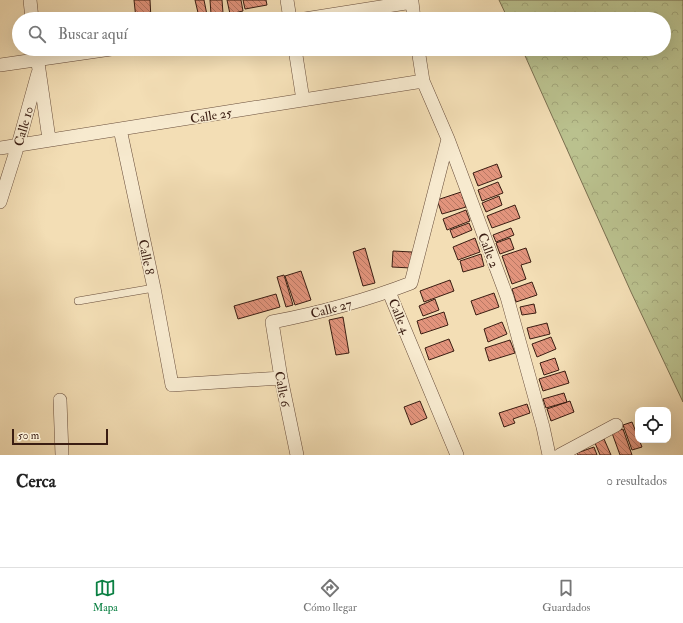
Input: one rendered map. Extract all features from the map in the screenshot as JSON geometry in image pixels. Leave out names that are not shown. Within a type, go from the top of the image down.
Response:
[{"type":"street","points":[[30,0],[31,12]]},
{"type":"street","points":[[287,0],[289,12]]},
{"type":"street","points":[[349,12],[412,2],[413,12]]},
{"type":"street","points":[[0,65],[68,56]]},
{"type":"street","points":[[296,56],[302,100]]},
{"type":"street","name":"Calle 2","points":[[419,56],[423,81],[448,139],[507,297],[543,427],[549,455]]},
{"type":"street","points":[[37,61],[49,139]]},
{"type":"street","name":"Calle 10","points":[[0,202],[18,145],[37,61]]},
{"type":"street","name":"Calle 25","points":[[0,148],[49,139],[423,81]]},
{"type":"street","name":"Calle 8","points":[[120,129],[154,288],[172,385],[281,378]]},
{"type":"street","name":"Calle 4","points":[[448,139],[411,283],[389,292],[457,455]]},
{"type":"street","name":"Calle 27","points":[[272,322],[298,317],[389,292]]},
{"type":"street","name":"Calle 6","points":[[272,322],[281,378],[297,455]]},
{"type":"street","points":[[60,400],[62,455]]},
{"type":"street","points":[[560,455],[616,425]]},
{"type":"lane","points":[[78,301],[154,288]]},
{"type":"green space","points":[[499,0],[683,0],[683,402],[631,292],[525,56],[671,56],[671,12],[505,12]]},
{"type":"building","points":[[134,0],[150,0],[151,12],[135,12]]},
{"type":"building","points":[[195,0],[204,0],[206,12],[198,12]]},
{"type":"building","points":[[210,0],[222,0],[223,12],[211,12]]},
{"type":"building","points":[[227,0],[241,0],[243,11],[230,12]]},
{"type":"building","points":[[243,0],[266,0],[267,5],[245,9]]},
{"type":"building","points":[[497,164],[502,177],[478,186],[473,173]]},
{"type":"building","points":[[498,182],[503,193],[482,201],[478,190]]},
{"type":"building","points":[[461,192],[466,207],[442,214],[437,200]]},
{"type":"building","points":[[499,196],[502,205],[486,212],[482,203]]},
{"type":"building","points":[[515,205],[520,218],[492,228],[487,216]]},
{"type":"building","points":[[466,210],[470,221],[447,230],[443,219]]},
{"type":"building","points":[[469,223],[472,230],[453,238],[450,230]]},
{"type":"building","points":[[511,228],[514,235],[496,242],[493,235]]},
{"type":"building","points":[[475,238],[480,252],[458,260],[453,247]]},
{"type":"building","points":[[510,238],[514,249],[500,254],[496,243]]},
{"type":"building","points":[[365,248],[375,283],[363,286],[353,252]]},
{"type":"building","points":[[526,248],[531,262],[521,265],[526,279],[512,284],[502,256]]},
{"type":"building","points":[[393,251],[412,252],[411,268],[392,267]]},
{"type":"building","points":[[481,254],[484,266],[463,272],[460,261]]},
{"type":"building","points":[[301,271],[311,300],[295,305],[285,276]]},
{"type":"building","points":[[284,275],[293,305],[286,307],[277,277]]},
{"type":"building","points":[[450,280],[454,291],[424,302],[420,291]]},
{"type":"building","points":[[532,282],[537,295],[516,302],[512,289]]},
{"type":"building","points":[[494,293],[499,307],[476,315],[471,301]]},
{"type":"building","points":[[276,294],[280,307],[238,319],[234,306]]},
{"type":"building","points":[[435,299],[439,310],[423,316],[419,306]]},
{"type":"building","points":[[534,304],[536,313],[522,315],[520,307]]},
{"type":"building","points":[[444,312],[448,325],[421,334],[417,321]]},
{"type":"building","points":[[343,317],[349,353],[336,355],[329,320]]},
{"type":"building","points":[[502,322],[507,334],[488,342],[484,329]]},
{"type":"building","points":[[547,323],[550,334],[530,339],[527,328]]},
{"type":"building","points":[[551,337],[556,349],[537,357],[532,344]]},
{"type":"building","points":[[449,339],[454,351],[429,360],[425,348]]},
{"type":"building","points":[[510,340],[515,353],[489,361],[485,348]]},
{"type":"building","points":[[555,358],[559,370],[544,375],[540,363]]},
{"type":"building","points":[[565,371],[569,383],[543,391],[539,379]]},
{"type":"building","points":[[564,393],[567,402],[546,408],[543,399]]},
{"type":"building","points":[[420,401],[427,418],[411,425],[404,407]]},
{"type":"building","points":[[570,401],[574,412],[551,421],[547,409]]},
{"type":"building","points":[[527,404],[530,413],[513,419],[515,423],[504,427],[499,413]]},
{"type":"building","points":[[632,422],[635,430],[635,443],[640,443],[642,447],[632,450],[623,425]]},
{"type":"building","points":[[623,429],[632,455],[620,455],[612,433]]},
{"type":"building","points":[[604,439],[611,455],[600,455],[595,443]]},
{"type":"building","points":[[594,447],[597,455],[578,455],[577,453]]}]
